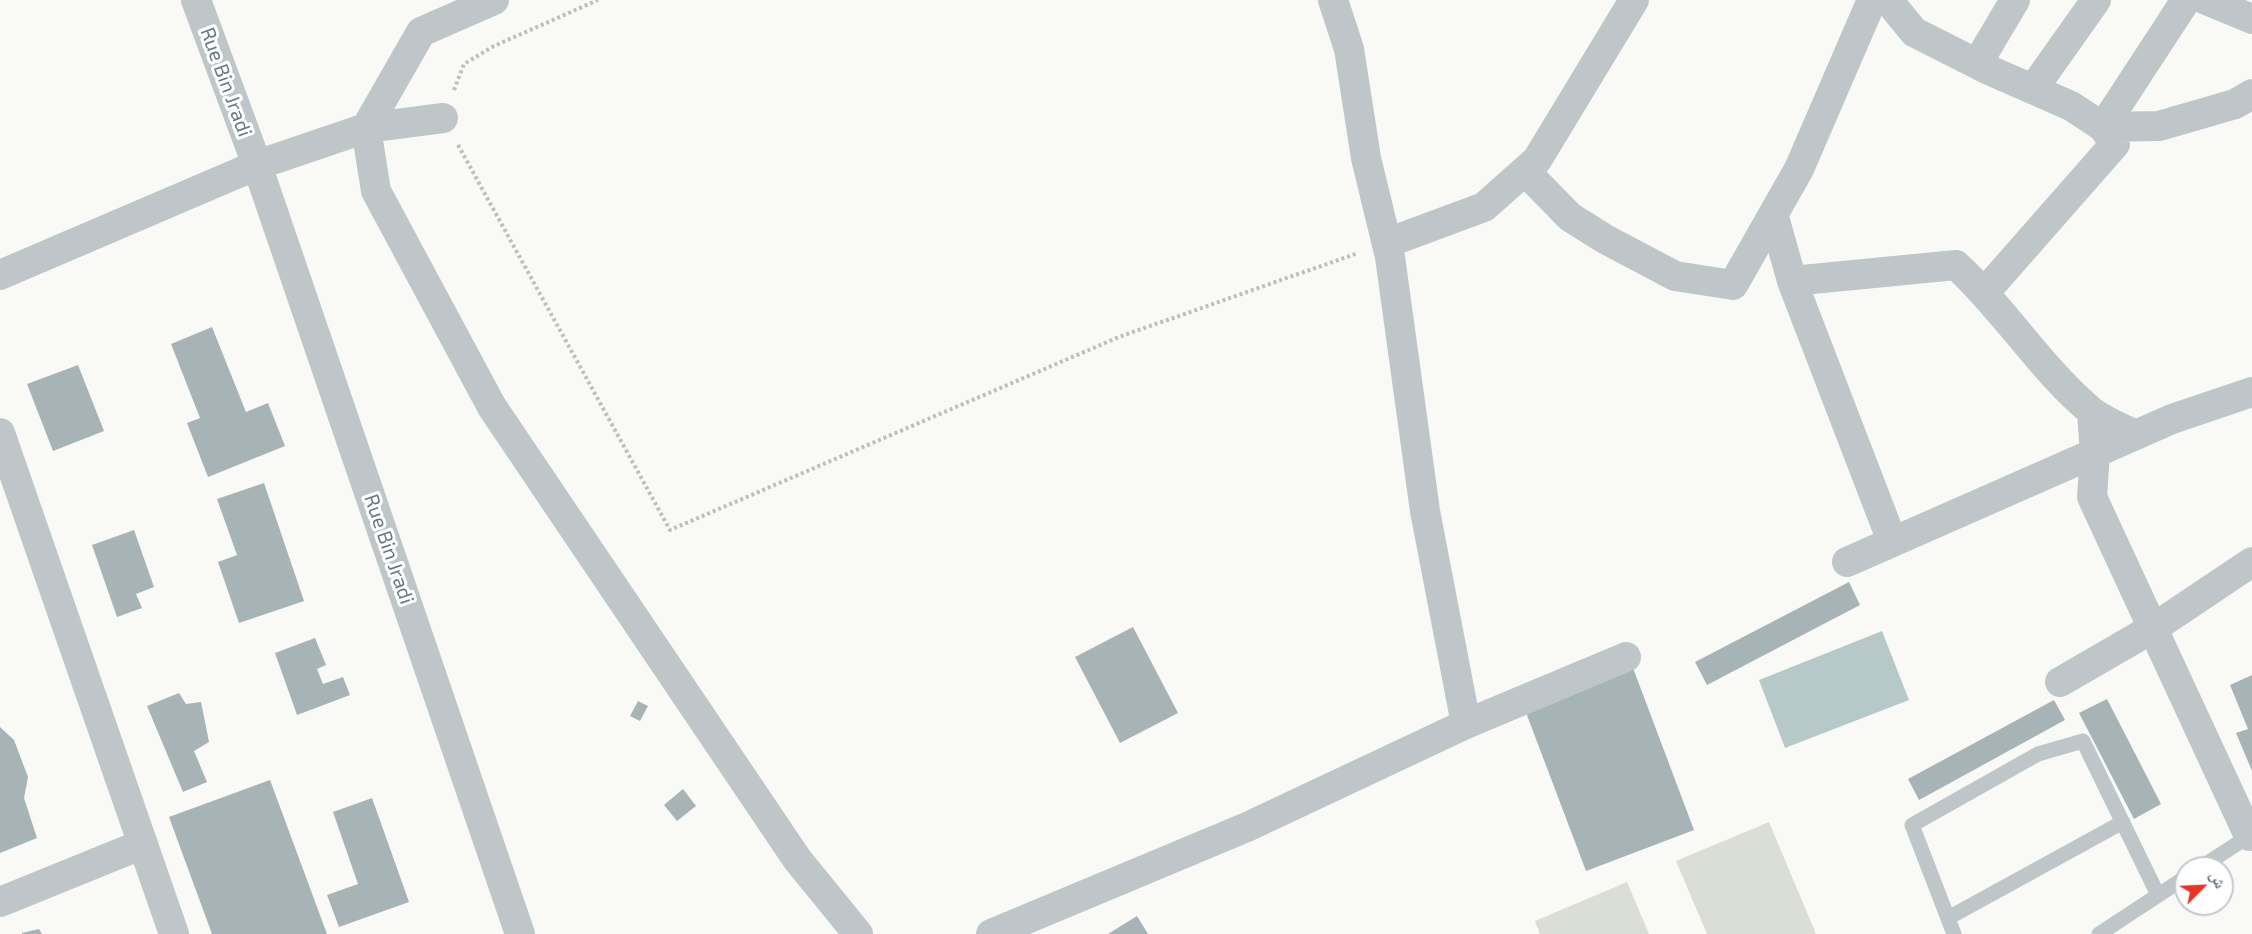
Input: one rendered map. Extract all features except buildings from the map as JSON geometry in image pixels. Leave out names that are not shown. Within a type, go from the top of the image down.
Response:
[{"type":"street","name":"Rue Bin Jradi","points":[[196,0],[257,165],[520,934]]},
{"type":"street","points":[[494,0],[421,32],[366,128],[376,190],[492,407],[797,859],[858,934]]},
{"type":"street","points":[[1333,0],[1349,49],[1366,158],[1386,243],[1425,511],[1466,724]]},
{"type":"street","points":[[1386,243],[1484,207],[1537,160],[1574,103],[1634,0]]},
{"type":"street","points":[[1525,171],[1570,217],[1675,276],[1733,285],[1798,169],[1872,0]]},
{"type":"street","points":[[1888,0],[1914,32],[1977,64],[2071,106],[2103,127],[2115,144],[1985,292]]},
{"type":"street","points":[[1977,64],[2015,0]]},
{"type":"street","points":[[2033,89],[2096,0]]},
{"type":"street","points":[[2103,127],[2186,0]]},
{"type":"street","points":[[2206,0],[2252,19]]},
{"type":"street","points":[[2103,127],[2159,126],[2235,104],[2252,94]]},
{"type":"street","points":[[0,275],[257,165],[366,128],[443,118]]},
{"type":"street","points":[[1773,217],[1792,281],[1892,541]]},
{"type":"street","points":[[1792,281],[1956,265],[1985,292],[2035,354],[2092,413],[2136,435]]},
{"type":"street","points":[[1847,562],[2172,419],[2252,392]]},
{"type":"street","points":[[2092,413],[2095,453],[2092,497],[2113,546],[2155,627],[2251,835]]},
{"type":"street","points":[[0,433],[174,934]]},
{"type":"street","points":[[2060,682],[2155,627],[2252,562]]},
{"type":"street","points":[[991,934],[1247,827],[1466,724],[1626,657]]},
{"type":"street","points":[[0,902],[143,844]]},
{"type":"lane","points":[[1954,934],[1912,825],[2029,759],[2083,741],[2158,895]]},
{"type":"lane","points":[[1948,918],[2123,822]]},
{"type":"lane","points":[[2219,856],[2251,835]]},
{"type":"lane","points":[[2099,934],[2174,885]]},
{"type":"path","points":[[598,0],[494,46],[464,64],[443,118],[670,530],[1119,337],[1386,243]]},
{"type":"shaded area","points":[[1882,631],[1909,700],[1785,748],[1759,680]]},
{"type":"shaded area","points":[[1769,822],[1816,934],[1707,934],[1676,861]]},
{"type":"shaded area","points":[[1627,882],[1649,934],[1540,934],[1535,921]]}]
